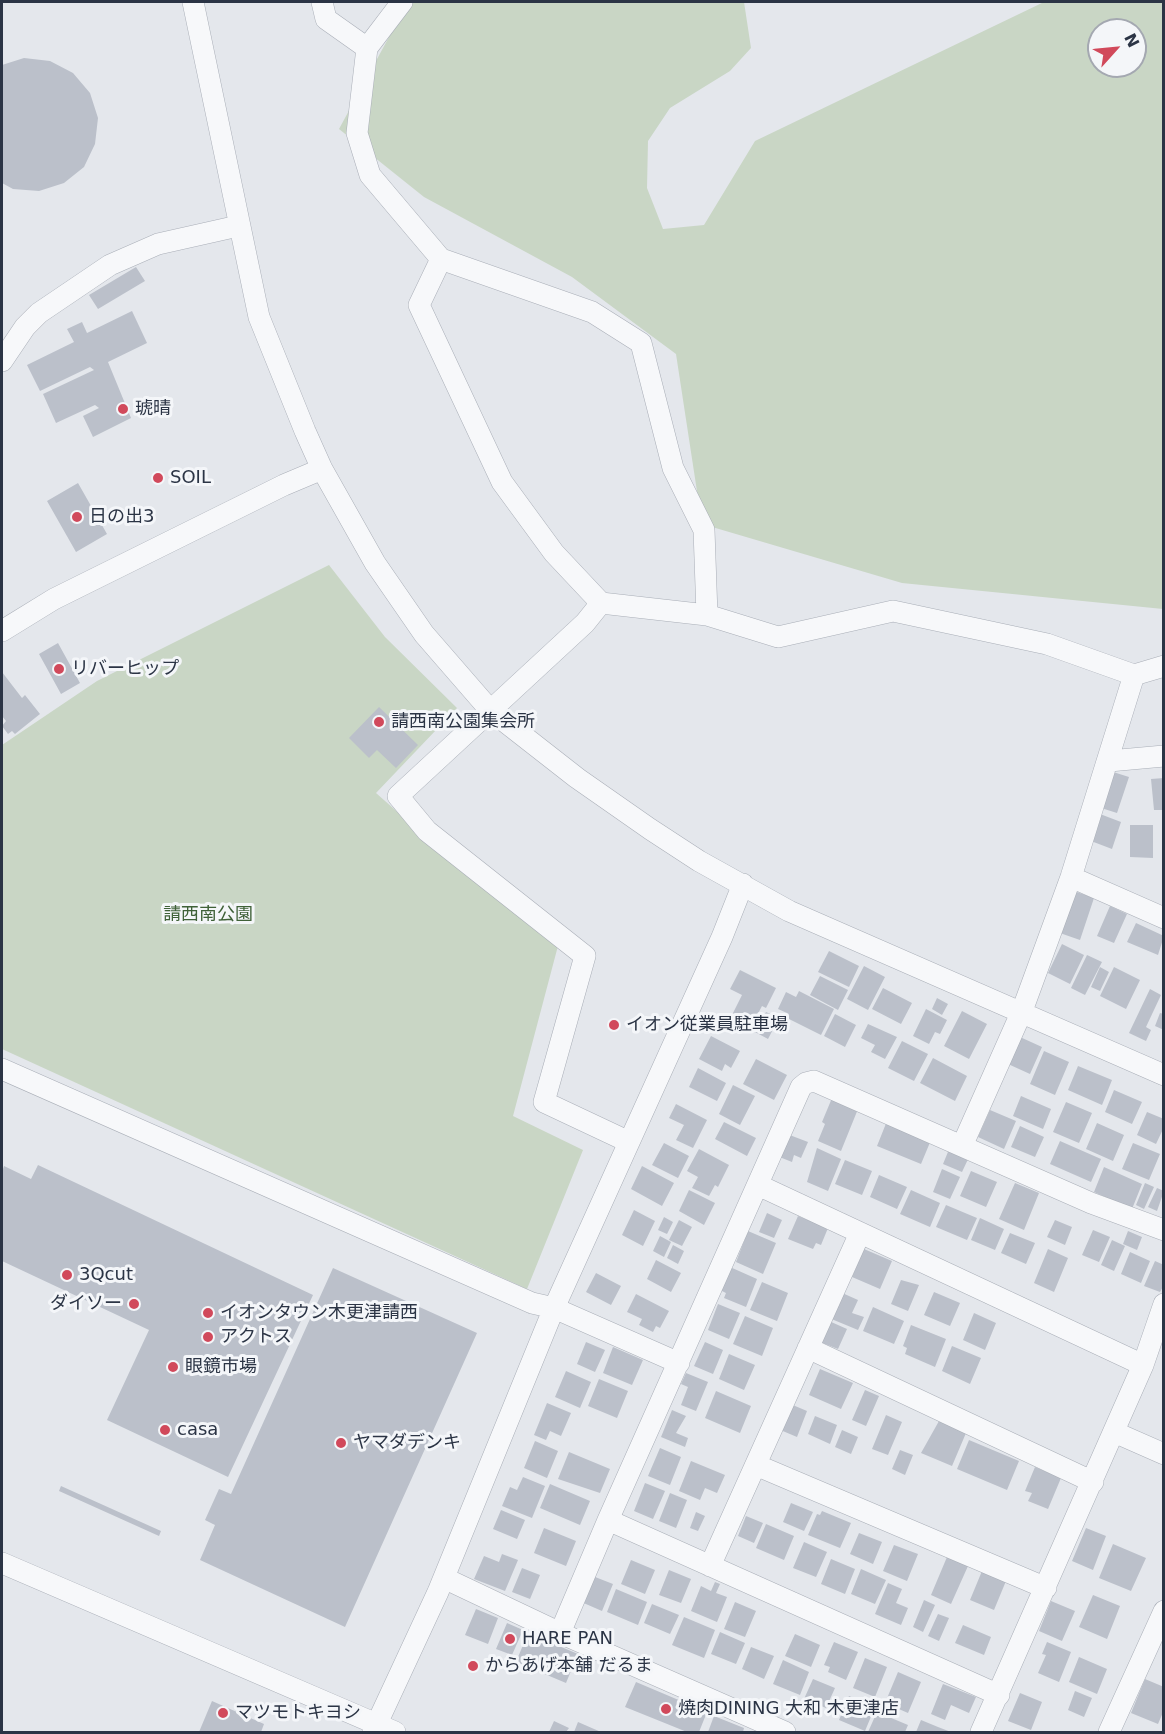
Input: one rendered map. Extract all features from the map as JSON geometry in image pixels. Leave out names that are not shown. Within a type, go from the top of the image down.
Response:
[{"type":"street","points":[[193,2],[238,226],[259,317],[321,470],[375,563],[424,634],[490,710],[577,778],[650,830],[699,861],[789,911],[1164,1074]]},
{"type":"street","points":[[322,2],[326,19],[367,48]]},
{"type":"street","points":[[402,2],[367,48],[357,133],[370,175],[441,259],[523,290],[592,312],[641,344],[673,468],[704,530],[707,615]]},
{"type":"street","points":[[2,362],[25,327],[39,314],[110,265],[158,244],[238,226]]},
{"type":"street","points":[[441,259],[419,305],[502,482],[554,553],[601,603],[707,615],[778,637],[893,611],[1047,644],[1134,675],[1164,666]]},
{"type":"street","points":[[2,631],[54,599],[284,485],[321,470]]},
{"type":"street","points":[[601,603],[585,623],[398,796],[427,831],[585,956],[544,1102],[629,1142]]},
{"type":"street","points":[[962,1146],[1022,1011],[1071,877],[1134,675]]},
{"type":"street","points":[[1109,761],[1164,756]]},
{"type":"street","points":[[1071,877],[1164,918]]},
{"type":"street","points":[[2,1563],[381,1730],[554,1308],[743,884]]},
{"type":"street","points":[[2,1069],[532,1303],[554,1308],[679,1363]]},
{"type":"street","points":[[560,1633],[608,1520],[801,1088],[806,1083],[814,1081],[1091,1203],[1164,1230]]},
{"type":"street","points":[[758,1185],[1143,1365]]},
{"type":"street","points":[[710,1566],[860,1233]]},
{"type":"street","points":[[981,1732],[1093,1482],[1143,1365],[1164,1304]]},
{"type":"street","points":[[808,1348],[1093,1482]]},
{"type":"street","points":[[1114,1432],[1164,1454]]},
{"type":"street","points":[[756,1465],[1046,1588]]},
{"type":"street","points":[[608,1520],[999,1695]]},
{"type":"street","points":[[444,1578],[560,1633],[785,1732]]},
{"type":"street","points":[[1109,1732],[1164,1611]]},
{"type":"green space","points":[[408,2],[744,2],[751,48],[730,71],[670,108],[648,141],[647,188],[663,229],[704,225],[755,141],[1044,2],[1163,2],[1163,609],[902,583],[702,524],[676,354],[572,277],[424,197],[339,129]]},
{"type":"green space","name":"請西南公園","points":[[329,565],[385,637],[457,708],[376,793],[463,870],[559,942],[513,1116],[583,1150],[527,1289],[2,1049],[2,745],[97,681]]},
{"type":"building","points":[[24,58],[50,61],[73,73],[90,93],[98,118],[95,144],[84,167],[64,183],[39,191],[13,189],[2,183],[2,65]]},
{"type":"building","points":[[136,267],[145,281],[98,309],[89,295]]},
{"type":"building","points":[[132,311],[147,343],[108,362],[131,418],[93,437],[83,416],[99,408],[95,405],[56,423],[43,394],[94,370],[90,367],[40,391],[27,365],[74,342],[67,329],[82,322],[87,333]]},
{"type":"building","name":"日の出3","points":[[78,483],[107,534],[76,552],[47,501]]},
{"type":"building","name":"リバーヒップ","points":[[58,643],[80,683],[61,694],[39,654]]},
{"type":"building","points":[[2,672],[22,698],[25,695],[40,714],[15,734],[12,731],[8,734],[2,726],[6,721],[2,716]]},
{"type":"building","name":"請西南公園集会所","points":[[379,707],[418,745],[396,768],[377,750],[369,758],[349,738]]},
{"type":"building","points":[[1110,771],[1129,777],[1117,813],[1098,807]]},
{"type":"building","points":[[1164,778],[1164,810],[1154,810],[1151,779]]},
{"type":"building","points":[[1100,814],[1121,822],[1112,849],[1091,841]]},
{"type":"building","points":[[1130,825],[1153,825],[1153,858],[1130,857]]},
{"type":"building","points":[[1071,890],[1094,898],[1080,940],[1057,932]]},
{"type":"building","points":[[1110,906],[1127,914],[1114,943],[1097,936]]},
{"type":"building","points":[[1136,923],[1164,936],[1158,955],[1127,942]]},
{"type":"building","points":[[1062,944],[1084,955],[1070,984],[1048,973]]},
{"type":"building","points":[[829,951],[859,966],[849,987],[818,972]]},
{"type":"building","points":[[1087,955],[1102,962],[1085,995],[1071,988]]},
{"type":"building","points":[[864,966],[885,977],[868,1010],[847,999]]},
{"type":"building","points":[[1100,967],[1109,972],[1100,991],[1091,987]]},
{"type":"building","points":[[1114,967],[1140,980],[1126,1009],[1100,996]]},
{"type":"building","points":[[740,970],[776,988],[766,1008],[762,1006],[751,1027],[731,1017],[742,995],[730,989]]},
{"type":"building","points":[[820,976],[848,990],[838,1010],[810,995]]},
{"type":"building","points":[[883,988],[912,1003],[901,1024],[872,1009]]},
{"type":"building","points":[[1150,989],[1161,995],[1146,1027],[1151,1030],[1146,1041],[1129,1033]]},
{"type":"building","points":[[799,991],[834,1009],[821,1035],[785,1017],[787,1013],[778,1009],[786,992],[796,997]]},
{"type":"building","points":[[937,998],[948,1004],[942,1015],[932,1009]]},
{"type":"building","points":[[926,1009],[947,1020],[940,1034],[935,1032],[929,1044],[913,1036]]},
{"type":"building","points":[[962,1011],[987,1024],[969,1059],[944,1046]]},
{"type":"building","points":[[766,1012],[779,1018],[768,1039],[755,1032]]},
{"type":"building","points":[[1160,1013],[1164,1014],[1164,1030],[1155,1026]]},
{"type":"building","points":[[835,1014],[856,1025],[845,1047],[824,1036]]},
{"type":"building","points":[[868,1024],[897,1037],[885,1059],[871,1052],[875,1045],[861,1038]]},
{"type":"building","points":[[711,1036],[740,1051],[731,1068],[725,1064],[722,1071],[699,1059]]},
{"type":"building","points":[[1020,1037],[1042,1047],[1030,1074],[1008,1064]]},
{"type":"building","points":[[902,1041],[928,1054],[914,1081],[888,1068]]},
{"type":"building","points":[[1044,1051],[1069,1062],[1055,1095],[1030,1084]]},
{"type":"building","points":[[933,1058],[967,1076],[955,1101],[920,1083]]},
{"type":"building","points":[[756,1059],[787,1075],[774,1100],[743,1084]]},
{"type":"building","points":[[1078,1066],[1112,1080],[1102,1105],[1068,1090]]},
{"type":"building","points":[[698,1068],[726,1083],[717,1101],[689,1087]]},
{"type":"building","points":[[733,1085],[755,1096],[740,1125],[719,1114]]},
{"type":"building","points":[[1114,1090],[1142,1102],[1132,1124],[1105,1112]]},
{"type":"building","points":[[1021,1096],[1051,1109],[1043,1129],[1013,1116]]},
{"type":"building","points":[[832,1098],[858,1109],[841,1151],[818,1141],[825,1124],[822,1122]]},
{"type":"building","points":[[1066,1102],[1092,1113],[1079,1143],[1053,1132]]},
{"type":"building","points":[[676,1104],[707,1120],[693,1148],[676,1140],[684,1125],[669,1118]]},
{"type":"building","points":[[990,1110],[1016,1121],[1004,1149],[978,1137]]},
{"type":"building","points":[[1147,1112],[1164,1119],[1164,1127],[1156,1144],[1137,1135]]},
{"type":"building","points":[[887,1121],[931,1140],[921,1164],[877,1146]]},
{"type":"building","points":[[724,1122],[756,1138],[747,1156],[715,1139]]},
{"type":"building","points":[[1097,1123],[1124,1135],[1113,1161],[1086,1149]]},
{"type":"building","points":[[1020,1126],[1044,1137],[1035,1157],[1011,1147]]},
{"type":"building","points":[[787,1134],[808,1142],[801,1158],[794,1155],[792,1162],[777,1156]]},
{"type":"building","points":[[1060,1141],[1101,1159],[1091,1182],[1050,1164]]},
{"type":"building","points":[[664,1143],[689,1156],[678,1178],[652,1165]]},
{"type":"building","points":[[1133,1143],[1160,1154],[1149,1180],[1122,1169]]},
{"type":"building","points":[[950,1147],[970,1155],[962,1172],[943,1164]]},
{"type":"building","points":[[817,1148],[841,1159],[828,1191],[807,1182]]},
{"type":"building","points":[[699,1149],[729,1165],[718,1187],[715,1185],[709,1196],[692,1188],[698,1177],[687,1171]]},
{"type":"building","points":[[845,1160],[872,1171],[862,1195],[835,1184]]},
{"type":"building","name":"イオンタウン木更津請西","points":[[38,1165],[313,1295],[228,1477],[107,1420],[149,1330],[2,1261],[2,1172],[4,1166],[31,1179]]},
{"type":"building","points":[[642,1166],[674,1183],[662,1206],[631,1189]]},
{"type":"building","points":[[1104,1167],[1142,1184],[1132,1209],[1094,1192]]},
{"type":"building","points":[[942,1169],[960,1177],[950,1199],[933,1192]]},
{"type":"building","points":[[971,1171],[997,1182],[986,1207],[960,1196]]},
{"type":"building","points":[[879,1175],[907,1187],[897,1209],[870,1197]]},
{"type":"building","points":[[1015,1183],[1039,1193],[1024,1230],[999,1219]]},
{"type":"building","points":[[1145,1183],[1154,1187],[1144,1209],[1136,1205]]},
{"type":"building","points":[[1157,1188],[1164,1191],[1157,1211],[1148,1207]]},
{"type":"building","points":[[689,1190],[715,1203],[704,1225],[679,1211]]},
{"type":"building","points":[[911,1190],[940,1203],[930,1227],[900,1214]]},
{"type":"building","points":[[946,1205],[977,1218],[967,1240],[936,1227]]},
{"type":"building","points":[[634,1210],[655,1221],[643,1246],[622,1235]]},
{"type":"building","points":[[767,1213],[782,1220],[774,1238],[759,1232]]},
{"type":"building","points":[[798,1216],[828,1228],[821,1245],[816,1243],[813,1249],[788,1239]]},
{"type":"building","points":[[664,1217],[673,1222],[667,1234],[658,1230]]},
{"type":"building","points":[[980,1218],[1004,1229],[995,1250],[971,1240]]},
{"type":"building","points":[[679,1220],[692,1227],[682,1246],[669,1240]]},
{"type":"building","points":[[1055,1220],[1072,1227],[1065,1245],[1047,1237]]},
{"type":"building","points":[[1093,1230],[1110,1237],[1099,1262],[1082,1255]]},
{"type":"building","points":[[748,1231],[776,1243],[763,1274],[736,1262]]},
{"type":"building","points":[[1128,1231],[1142,1237],[1137,1250],[1123,1244]]},
{"type":"building","points":[[1010,1233],[1035,1243],[1026,1264],[1001,1253]]},
{"type":"building","points":[[660,1236],[671,1242],[664,1257],[653,1251]]},
{"type":"building","points":[[1112,1240],[1125,1246],[1114,1271],[1101,1265]]},
{"type":"building","points":[[673,1245],[684,1251],[678,1264],[667,1258]]},
{"type":"building","points":[[864,1249],[892,1261],[880,1289],[852,1277]]},
{"type":"building","points":[[1048,1249],[1068,1258],[1054,1292],[1034,1283]]},
{"type":"building","points":[[1130,1252],[1150,1261],[1141,1283],[1121,1274]]},
{"type":"building","points":[[656,1260],[681,1273],[671,1292],[647,1279]]},
{"type":"building","points":[[1155,1261],[1164,1265],[1164,1285],[1160,1292],[1144,1286]]},
{"type":"building","points":[[730,1267],[757,1279],[746,1307],[724,1298],[726,1293],[720,1290]]},
{"type":"building","name":"ヤマダデンキ","points":[[333,1268],[477,1333],[345,1627],[200,1560],[215,1525],[205,1520],[219,1489],[231,1494]]},
{"type":"building","points":[[596,1273],[621,1286],[611,1305],[586,1292]]},
{"type":"building","points":[[901,1280],[919,1285],[908,1311],[891,1304]]},
{"type":"building","points":[[762,1282],[788,1293],[777,1321],[750,1310]]},
{"type":"building","points":[[840,1292],[858,1300],[852,1313],[864,1317],[858,1330],[829,1318]]},
{"type":"building","points":[[934,1292],[960,1303],[950,1326],[924,1315]]},
{"type":"building","points":[[636,1294],[669,1311],[660,1328],[656,1326],[653,1332],[639,1325],[642,1319],[627,1312]]},
{"type":"building","points":[[718,1304],[740,1313],[729,1339],[708,1330]]},
{"type":"building","points":[[873,1307],[904,1321],[894,1344],[863,1331]]},
{"type":"building","points":[[974,1313],[996,1323],[985,1350],[963,1340]]},
{"type":"building","points":[[745,1316],[773,1328],[762,1356],[733,1344]]},
{"type":"building","points":[[829,1321],[847,1329],[838,1349],[820,1342]]},
{"type":"building","points":[[911,1325],[946,1339],[935,1367],[905,1354],[907,1348],[903,1346]]},
{"type":"building","points":[[586,1342],[605,1350],[595,1372],[577,1364]]},
{"type":"building","points":[[705,1342],[723,1350],[713,1374],[694,1366]]},
{"type":"building","points":[[952,1346],[981,1358],[970,1384],[942,1371]]},
{"type":"building","points":[[613,1347],[643,1360],[632,1385],[603,1373]]},
{"type":"building","points":[[729,1354],[755,1365],[744,1390],[719,1379]]},
{"type":"building","points":[[820,1369],[853,1383],[841,1409],[809,1395]]},
{"type":"building","points":[[566,1371],[591,1382],[580,1408],[555,1397]]},
{"type":"building","points":[[686,1373],[708,1382],[696,1411],[681,1405],[688,1387],[681,1384]]},
{"type":"building","points":[[599,1379],[628,1391],[617,1418],[588,1406]]},
{"type":"building","points":[[865,1390],[879,1396],[866,1426],[852,1420]]},
{"type":"building","points":[[716,1391],[751,1406],[740,1433],[705,1418]]},
{"type":"building","points":[[547,1403],[571,1413],[561,1436],[550,1431],[546,1440],[534,1435]]},
{"type":"building","points":[[788,1403],[807,1411],[797,1437],[778,1429]]},
{"type":"building","points":[[672,1410],[686,1416],[676,1433],[688,1438],[685,1447],[661,1437]]},
{"type":"building","points":[[886,1415],[902,1422],[888,1455],[872,1449]]},
{"type":"building","points":[[815,1416],[837,1425],[830,1444],[808,1434]]},
{"type":"building","points":[[939,1421],[966,1433],[952,1466],[921,1453]]},
{"type":"building","points":[[842,1430],[858,1437],[851,1454],[835,1447]]},
{"type":"building","points":[[969,1440],[1019,1461],[1007,1490],[957,1469]]},
{"type":"building","points":[[535,1441],[558,1451],[547,1478],[524,1468]]},
{"type":"building","points":[[660,1448],[681,1457],[670,1485],[648,1476]]},
{"type":"building","points":[[900,1450],[913,1455],[905,1475],[892,1469]]},
{"type":"building","points":[[569,1452],[610,1469],[600,1493],[558,1479]]},
{"type":"building","points":[[691,1461],[725,1475],[717,1493],[705,1488],[700,1500],[679,1491]]},
{"type":"building","points":[[1035,1467],[1061,1478],[1048,1509],[1028,1501],[1032,1493],[1025,1491]]},
{"type":"building","points":[[523,1477],[545,1486],[532,1518],[502,1506],[510,1487],[517,1490]]},
{"type":"building","points":[[645,1483],[665,1491],[653,1519],[634,1511]]},
{"type":"building","points":[[550,1484],[590,1501],[580,1525],[540,1508]]},
{"type":"building","points":[[61,1486],[161,1531],[159,1536],[59,1491]]},
{"type":"building","points":[[670,1493],[687,1500],[676,1528],[659,1521]]},
{"type":"building","points":[[791,1503],[813,1512],[804,1531],[783,1522]]},
{"type":"building","points":[[501,1510],[525,1520],[517,1539],[493,1529]]},
{"type":"building","points":[[822,1511],[851,1523],[840,1548],[808,1535],[817,1514],[820,1515]]},
{"type":"building","points":[[696,1512],[705,1516],[698,1531],[690,1528]]},
{"type":"building","points":[[746,1516],[763,1523],[754,1543],[738,1536]]},
{"type":"building","points":[[766,1524],[794,1536],[784,1560],[756,1548]]},
{"type":"building","points":[[544,1528],[576,1541],[566,1566],[534,1553]]},
{"type":"building","points":[[1086,1528],[1106,1536],[1093,1570],[1072,1561]]},
{"type":"building","points":[[859,1533],[882,1542],[873,1564],[850,1554]]},
{"type":"building","points":[[804,1542],[827,1552],[816,1577],[793,1568]]},
{"type":"building","points":[[1113,1544],[1146,1558],[1131,1591],[1099,1578]]},
{"type":"building","points":[[894,1545],[918,1554],[907,1581],[883,1571]]},
{"type":"building","points":[[502,1554],[518,1560],[505,1591],[474,1579],[484,1556],[499,1562]]},
{"type":"building","points":[[947,1557],[968,1566],[951,1604],[931,1595]]},
{"type":"building","points":[[831,1559],[855,1569],[845,1594],[821,1584]]},
{"type":"building","points":[[631,1560],[655,1570],[645,1594],[621,1584]]},
{"type":"building","points":[[522,1568],[540,1575],[530,1599],[512,1592]]},
{"type":"building","points":[[861,1569],[886,1580],[875,1604],[851,1594]]},
{"type":"building","points":[[669,1570],[691,1579],[681,1603],[659,1595]]},
{"type":"building","points":[[982,1571],[1006,1581],[994,1610],[970,1600]]},
{"type":"building","points":[[590,1575],[613,1584],[602,1611],[579,1601]]},
{"type":"building","points":[[715,1582],[720,1584],[716,1593],[727,1597],[717,1622],[691,1611],[701,1586],[711,1591]]},
{"type":"building","points":[[888,1583],[902,1589],[896,1603],[908,1608],[901,1625],[875,1614]]},
{"type":"building","points":[[616,1589],[647,1602],[638,1625],[607,1612]]},
{"type":"building","points":[[1093,1595],[1120,1606],[1107,1639],[1079,1627]]},
{"type":"building","points":[[924,1600],[935,1605],[923,1632],[913,1627]]},
{"type":"building","points":[[1051,1601],[1075,1611],[1062,1641],[1039,1631]]},
{"type":"building","points":[[735,1602],[756,1611],[745,1637],[724,1629]]},
{"type":"building","points":[[652,1604],[679,1615],[670,1634],[644,1623]]},
{"type":"building","name":"からあげ本舗 だるま","points":[[476,1609],[498,1618],[488,1644],[465,1635]]},
{"type":"building","points":[[938,1614],[949,1618],[939,1641],[928,1636]]},
{"type":"building","points":[[684,1617],[715,1630],[704,1658],[672,1645]]},
{"type":"building","name":"HARE PAN","points":[[507,1623],[523,1630],[512,1655],[496,1649]]},
{"type":"building","points":[[963,1625],[991,1637],[984,1655],[955,1643]]},
{"type":"building","points":[[720,1632],[745,1643],[736,1664],[711,1654]]},
{"type":"building","points":[[528,1633],[578,1654],[566,1683],[516,1662]]},
{"type":"building","points":[[795,1634],[820,1645],[811,1667],[785,1656]]},
{"type":"building","points":[[834,1642],[858,1652],[846,1680],[828,1672],[830,1667],[824,1665]]},
{"type":"building","points":[[1047,1642],[1071,1652],[1059,1682],[1038,1673],[1046,1655],[1042,1654]]},
{"type":"building","points":[[751,1647],[774,1656],[764,1679],[742,1669]]},
{"type":"building","points":[[1079,1657],[1107,1669],[1097,1694],[1069,1682]]},
{"type":"building","points":[[865,1658],[887,1667],[875,1697],[853,1688]]},
{"type":"building","points":[[783,1660],[809,1672],[800,1695],[773,1684]]},
{"type":"building","points":[[898,1672],[921,1682],[908,1713],[885,1703]]},
{"type":"building","points":[[813,1679],[835,1688],[826,1708],[804,1699]]},
{"type":"building","points":[[1145,1679],[1164,1687],[1164,1710],[1158,1724],[1131,1713]]},
{"type":"building","name":"焼肉DINING 大和 木更津店","points":[[636,1682],[707,1712],[699,1732],[687,1732],[625,1707]]},
{"type":"building","points":[[943,1684],[976,1697],[969,1713],[951,1705],[945,1720],[931,1714]]},
{"type":"building","points":[[1075,1691],[1092,1698],[1084,1717],[1068,1710]]},
{"type":"building","points":[[1020,1693],[1042,1702],[1031,1730],[1008,1721]]},
{"type":"building","points":[[849,1696],[875,1707],[865,1731],[839,1720]]},
{"type":"building","name":"マツモトキヨシ","points":[[212,1701],[264,1724],[261,1732],[199,1732]]},
{"type":"building","points":[[877,1712],[908,1725],[905,1732],[868,1732]]},
{"type":"building","points":[[714,1716],[744,1728],[743,1732],[708,1732]]},
{"type":"building","points":[[921,1720],[938,1727],[951,1732],[916,1732]]},
{"type":"building","points":[[554,1721],[569,1728],[566,1732],[549,1732]]},
{"type":"building","points":[[578,1722],[601,1732],[574,1732]]},
{"type":"place","name":"琥晴","points":[[123,409]]},
{"type":"place","name":"SOIL","points":[[158,478]]},
{"type":"place","name":"日の出3","points":[[77,517]]},
{"type":"place","name":"リバーヒップ","points":[[59,669]]},
{"type":"place","name":"請西南公園集会所","points":[[379,722]]},
{"type":"place","name":"イオン従業員駐車場","points":[[614,1025]]},
{"type":"place","name":"3Qcut","points":[[67,1275]]},
{"type":"place","name":"ダイソー","points":[[134,1304]]},
{"type":"place","name":"イオンタウン木更津請西","points":[[208,1313]]},
{"type":"place","name":"アクトス","points":[[208,1337]]},
{"type":"place","name":"眼鏡市場","points":[[173,1367]]},
{"type":"place","name":"casa","points":[[165,1430]]},
{"type":"place","name":"ヤマダデンキ","points":[[341,1443]]},
{"type":"place","name":"HARE PAN","points":[[510,1639]]},
{"type":"place","name":"からあげ本舗 だるま","points":[[473,1666]]},
{"type":"place","name":"焼肉DINING 大和 木更津店","points":[[666,1709]]},
{"type":"place","name":"マツモトキヨシ","points":[[223,1713]]}]
